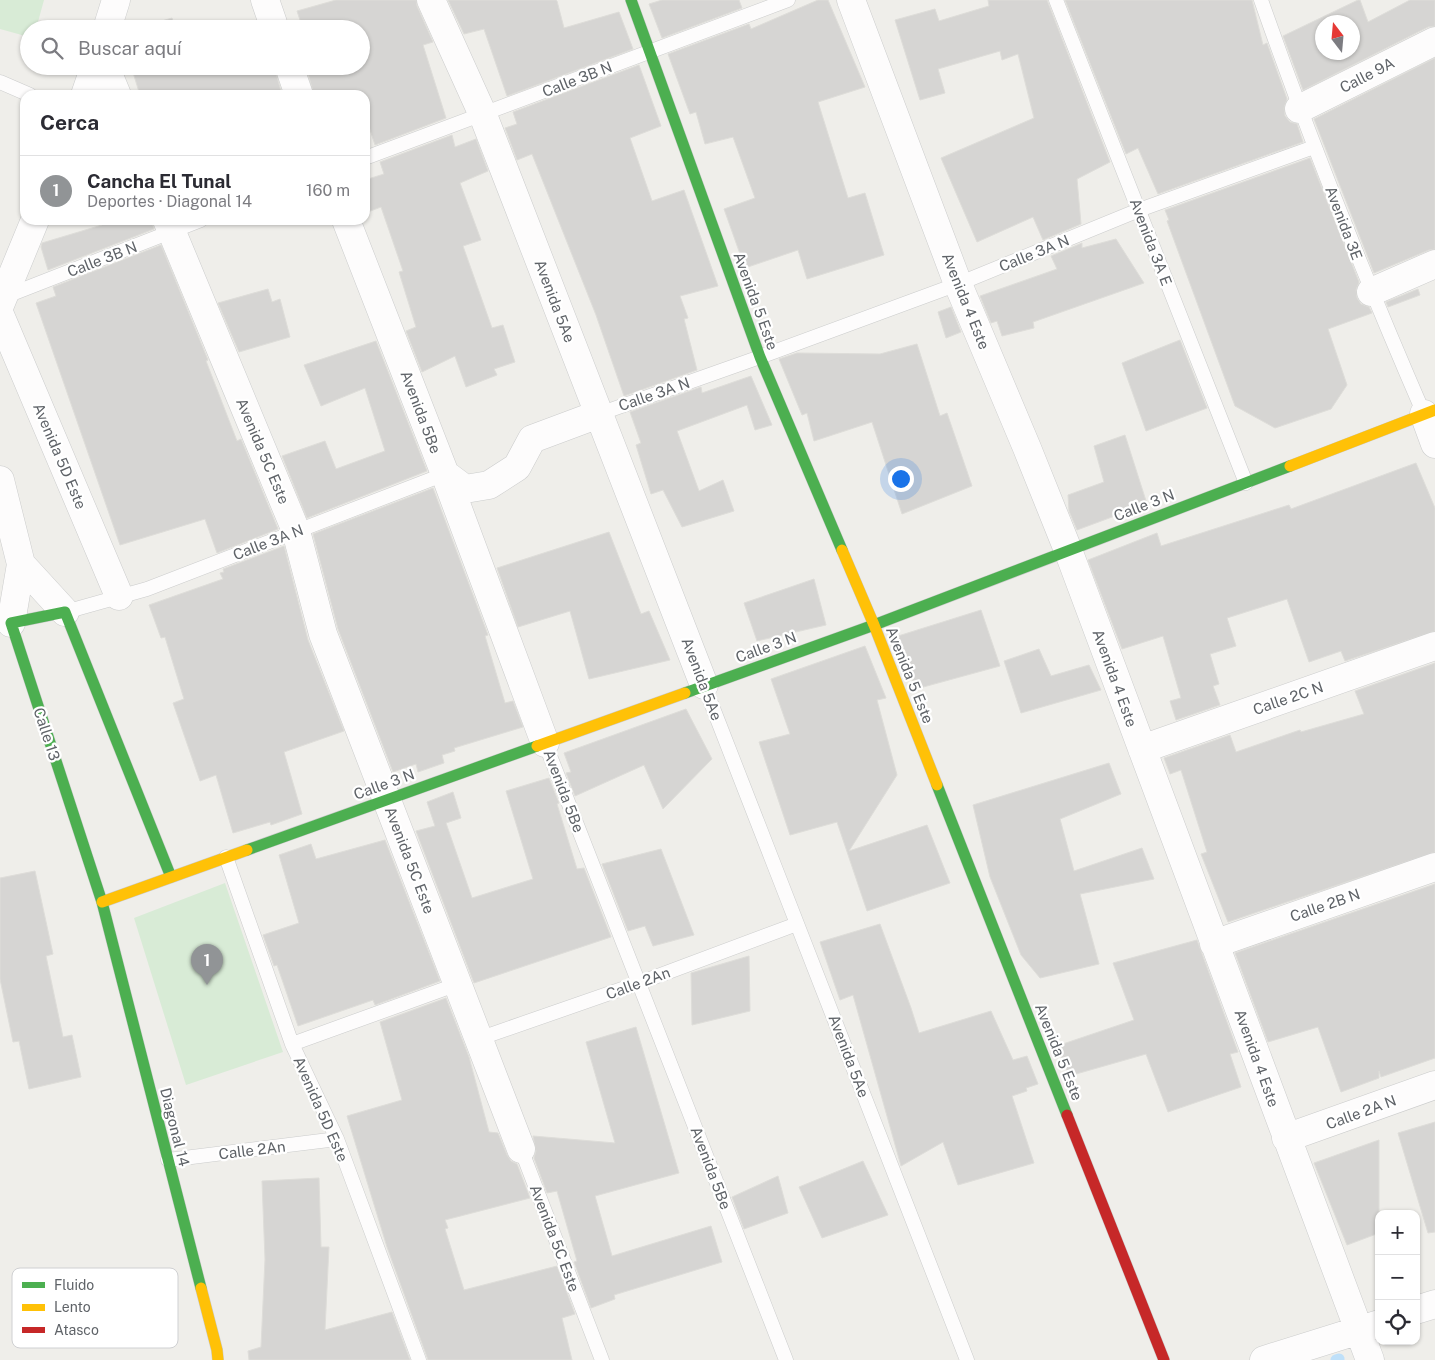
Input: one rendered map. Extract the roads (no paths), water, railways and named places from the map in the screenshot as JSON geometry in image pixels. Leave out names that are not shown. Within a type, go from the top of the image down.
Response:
[{"type":"street","points":[[110,20],[116,0]]},
{"type":"street","points":[[265,0],[273,20]]},
{"type":"street","name":"Avenida 5Ae","points":[[431,0],[483,115],[704,685]]},
{"type":"street","name":"Avenida 5 Este","points":[[631,0],[652,52],[760,357],[874,625],[1164,1360]]},
{"type":"street","name":"Avenida 4 Este","points":[[850,0],[958,284],[1068,550],[1286,1138],[1369,1327],[1370,1360]]},
{"type":"street","name":"Calle 9A","points":[[1299,109],[1435,41]]},
{"type":"street","points":[[87,90],[92,75]]},
{"type":"street","points":[[109,75],[115,90]]},
{"type":"street","points":[[292,75],[297,90]]},
{"type":"street","points":[[1,306],[33,225]]},
{"type":"street","name":"Avenida 5Be","points":[[348,225],[446,474],[545,743]]},
{"type":"street","name":"Avenida 5C Este","points":[[169,226],[296,531],[323,634],[521,1149]]},
{"type":"street","points":[[1371,292],[1435,264]]},
{"type":"street","name":"Avenida 5D Este","points":[[1,306],[119,596]]},
{"type":"street","name":"Calle 3 N","points":[[102,902],[874,625],[1429,412]]},
{"type":"street","name":"Avenida 3E","points":[[1429,412],[1435,444]]},
{"type":"street","name":"Calle 3A N","points":[[446,474],[464,489],[489,485],[517,467],[532,439],[598,414]]},
{"type":"street","name":"Calle 13","points":[[0,480],[20,564],[6,621],[102,902]]},
{"type":"street","name":"Calle 13","points":[[20,564],[65,612],[171,877]]},
{"type":"street","name":"Calle 3A N","points":[[6,621],[65,612]]},
{"type":"street","name":"Calle 2C N","points":[[1142,750],[1435,646]]},
{"type":"street","name":"Calle 2B N","points":[[1214,944],[1435,866]]},
{"type":"street","name":"Diagonal 14","points":[[102,902],[218,1360]]},
{"type":"street","name":"Calle 2A N","points":[[1286,1138],[1435,1085]]},
{"type":"street","points":[[1420,1309],[1435,1304]]},
{"type":"street","points":[[1264,1360],[1369,1327]]},
{"type":"lane","name":"Calle 3B N","points":[[370,156],[788,0]]},
{"type":"lane","name":"Avenida 3A E","points":[[1056,0],[1246,483]]},
{"type":"lane","name":"Avenida 3E","points":[[1261,0],[1299,109],[1371,292],[1429,412]]},
{"type":"lane","points":[[0,82],[20,91]]},
{"type":"lane","name":"Calle 3A N","points":[[598,414],[958,284],[1139,210],[1314,147]]},
{"type":"lane","name":"Calle 3B N","points":[[1,306],[169,226]]},
{"type":"lane","name":"Calle 3A N","points":[[65,612],[147,589],[446,474]]},
{"type":"lane","name":"Avenida 5Ae","points":[[704,685],[967,1360]]},
{"type":"lane","name":"Avenida 5Be","points":[[545,743],[786,1360]]},
{"type":"lane","name":"Avenida 5D Este","points":[[226,857],[292,1044],[337,1140],[419,1360]]},
{"type":"lane","name":"Calle 2An","points":[[478,1039],[639,983],[797,924]]},
{"type":"lane","points":[[292,1044],[458,984]]},
{"type":"lane","name":"Calle 2An","points":[[168,1160],[337,1140]]},
{"type":"lane","name":"Avenida 5C Este","points":[[521,1149],[602,1360]]},
{"type":"place","name":"Cancha El Tunal","points":[[207,985]]}]
